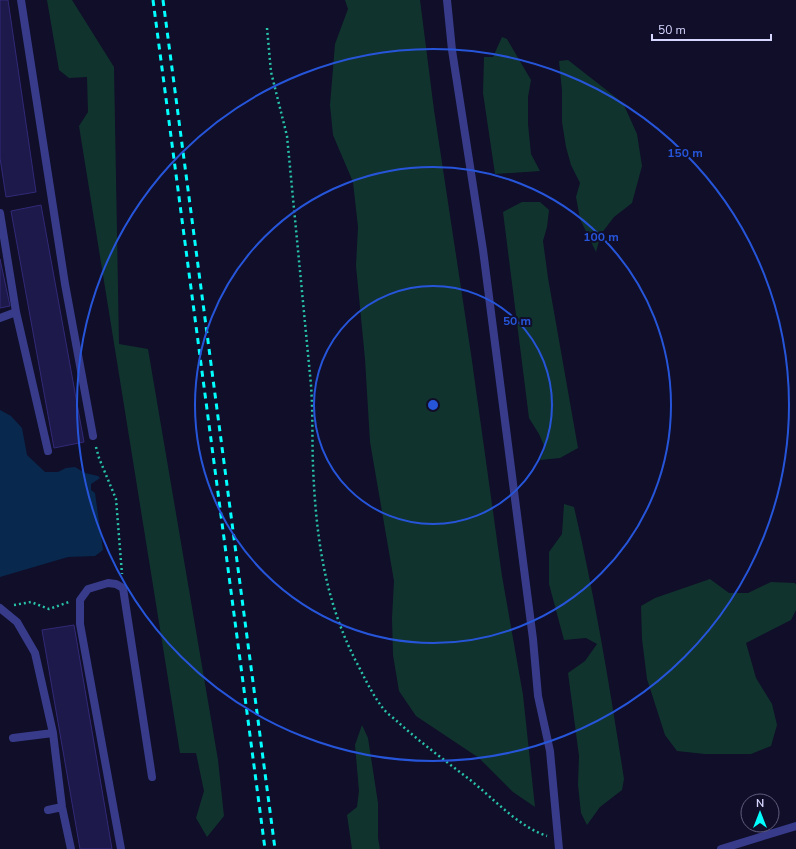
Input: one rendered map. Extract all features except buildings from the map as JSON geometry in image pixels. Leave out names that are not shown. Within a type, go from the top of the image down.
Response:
[{"type":"lane","points":[[21,0],[65,284],[93,436]]},
{"type":"lane","points":[[447,0],[452,50],[486,274],[533,639],[538,696],[550,751],[559,849]]},
{"type":"lane","points":[[0,213],[16,312],[48,451]]},
{"type":"lane","points":[[0,318],[16,312]]},
{"type":"lane","points":[[121,849],[80,624],[80,600],[88,589],[108,583],[116,584],[123,588],[152,777]]},
{"type":"lane","points":[[4,607],[17,622],[35,653],[53,733],[62,807],[71,849]]},
{"type":"lane","points":[[13,738],[53,733]]},
{"type":"lane","points":[[48,810],[62,807]]},
{"type":"lane","points":[[721,849],[796,826]]},
{"type":"path","points":[[267,28],[271,72],[287,136],[312,392],[313,466],[318,522],[324,572],[335,613],[347,646],[382,708],[419,740],[476,784],[507,812],[537,833],[557,840]]},
{"type":"path","points":[[93,436],[99,458],[116,499],[123,588]]},
{"type":"path","points":[[4,607],[31,602],[49,609],[74,600],[80,600]]},
{"type":"green space","points":[[47,0],[72,0],[114,67],[119,344],[148,349],[218,760],[224,816],[207,837],[196,818],[204,791],[196,753],[180,753],[79,126],[88,112],[87,77],[69,78],[59,70]]},
{"type":"green space","points":[[345,0],[420,0],[434,110],[471,354],[502,576],[523,695],[535,807],[513,792],[479,758],[416,716],[399,691],[393,655],[392,618],[394,581],[370,442],[365,359],[356,266],[358,227],[353,182],[333,135],[330,105],[335,44],[348,9]]},
{"type":"green space","points":[[502,37],[507,39],[531,80],[528,97],[528,124],[531,154],[540,171],[495,174],[483,93],[484,57],[493,57]]},
{"type":"green space","points":[[568,60],[623,103],[637,134],[642,166],[632,203],[614,217],[601,234],[596,252],[580,219],[576,197],[580,183],[571,165],[566,147],[562,122],[562,91],[559,61]]},
{"type":"green space","points":[[522,202],[540,202],[549,210],[547,227],[543,241],[548,278],[578,448],[560,458],[540,460],[545,448],[539,434],[529,418],[503,212]]},
{"type":"green space","points":[[564,504],[574,507],[582,541],[602,643],[624,779],[622,790],[600,807],[587,825],[581,813],[578,785],[579,756],[568,673],[585,661],[597,644],[586,638],[564,640],[549,584],[549,552],[562,534]]},
{"type":"green space","points":[[710,579],[729,593],[748,593],[771,582],[795,583],[796,585],[796,610],[791,620],[746,643],[756,678],[772,704],[777,725],[771,746],[751,754],[705,754],[677,751],[665,735],[647,679],[642,639],[641,606],[655,598]]},
{"type":"green space","points":[[362,725],[368,738],[378,803],[378,838],[380,849],[352,849],[347,815],[357,807],[359,791],[355,745]]},
{"type":"water","points":[[0,410],[11,416],[22,428],[27,455],[45,472],[58,472],[66,468],[75,467],[85,473],[98,476],[100,478],[91,484],[91,490],[95,493],[103,550],[95,556],[68,557],[0,577]]},
{"type":"railway","points":[[153,0],[265,849]]},
{"type":"railway","points":[[163,0],[275,849]]}]
